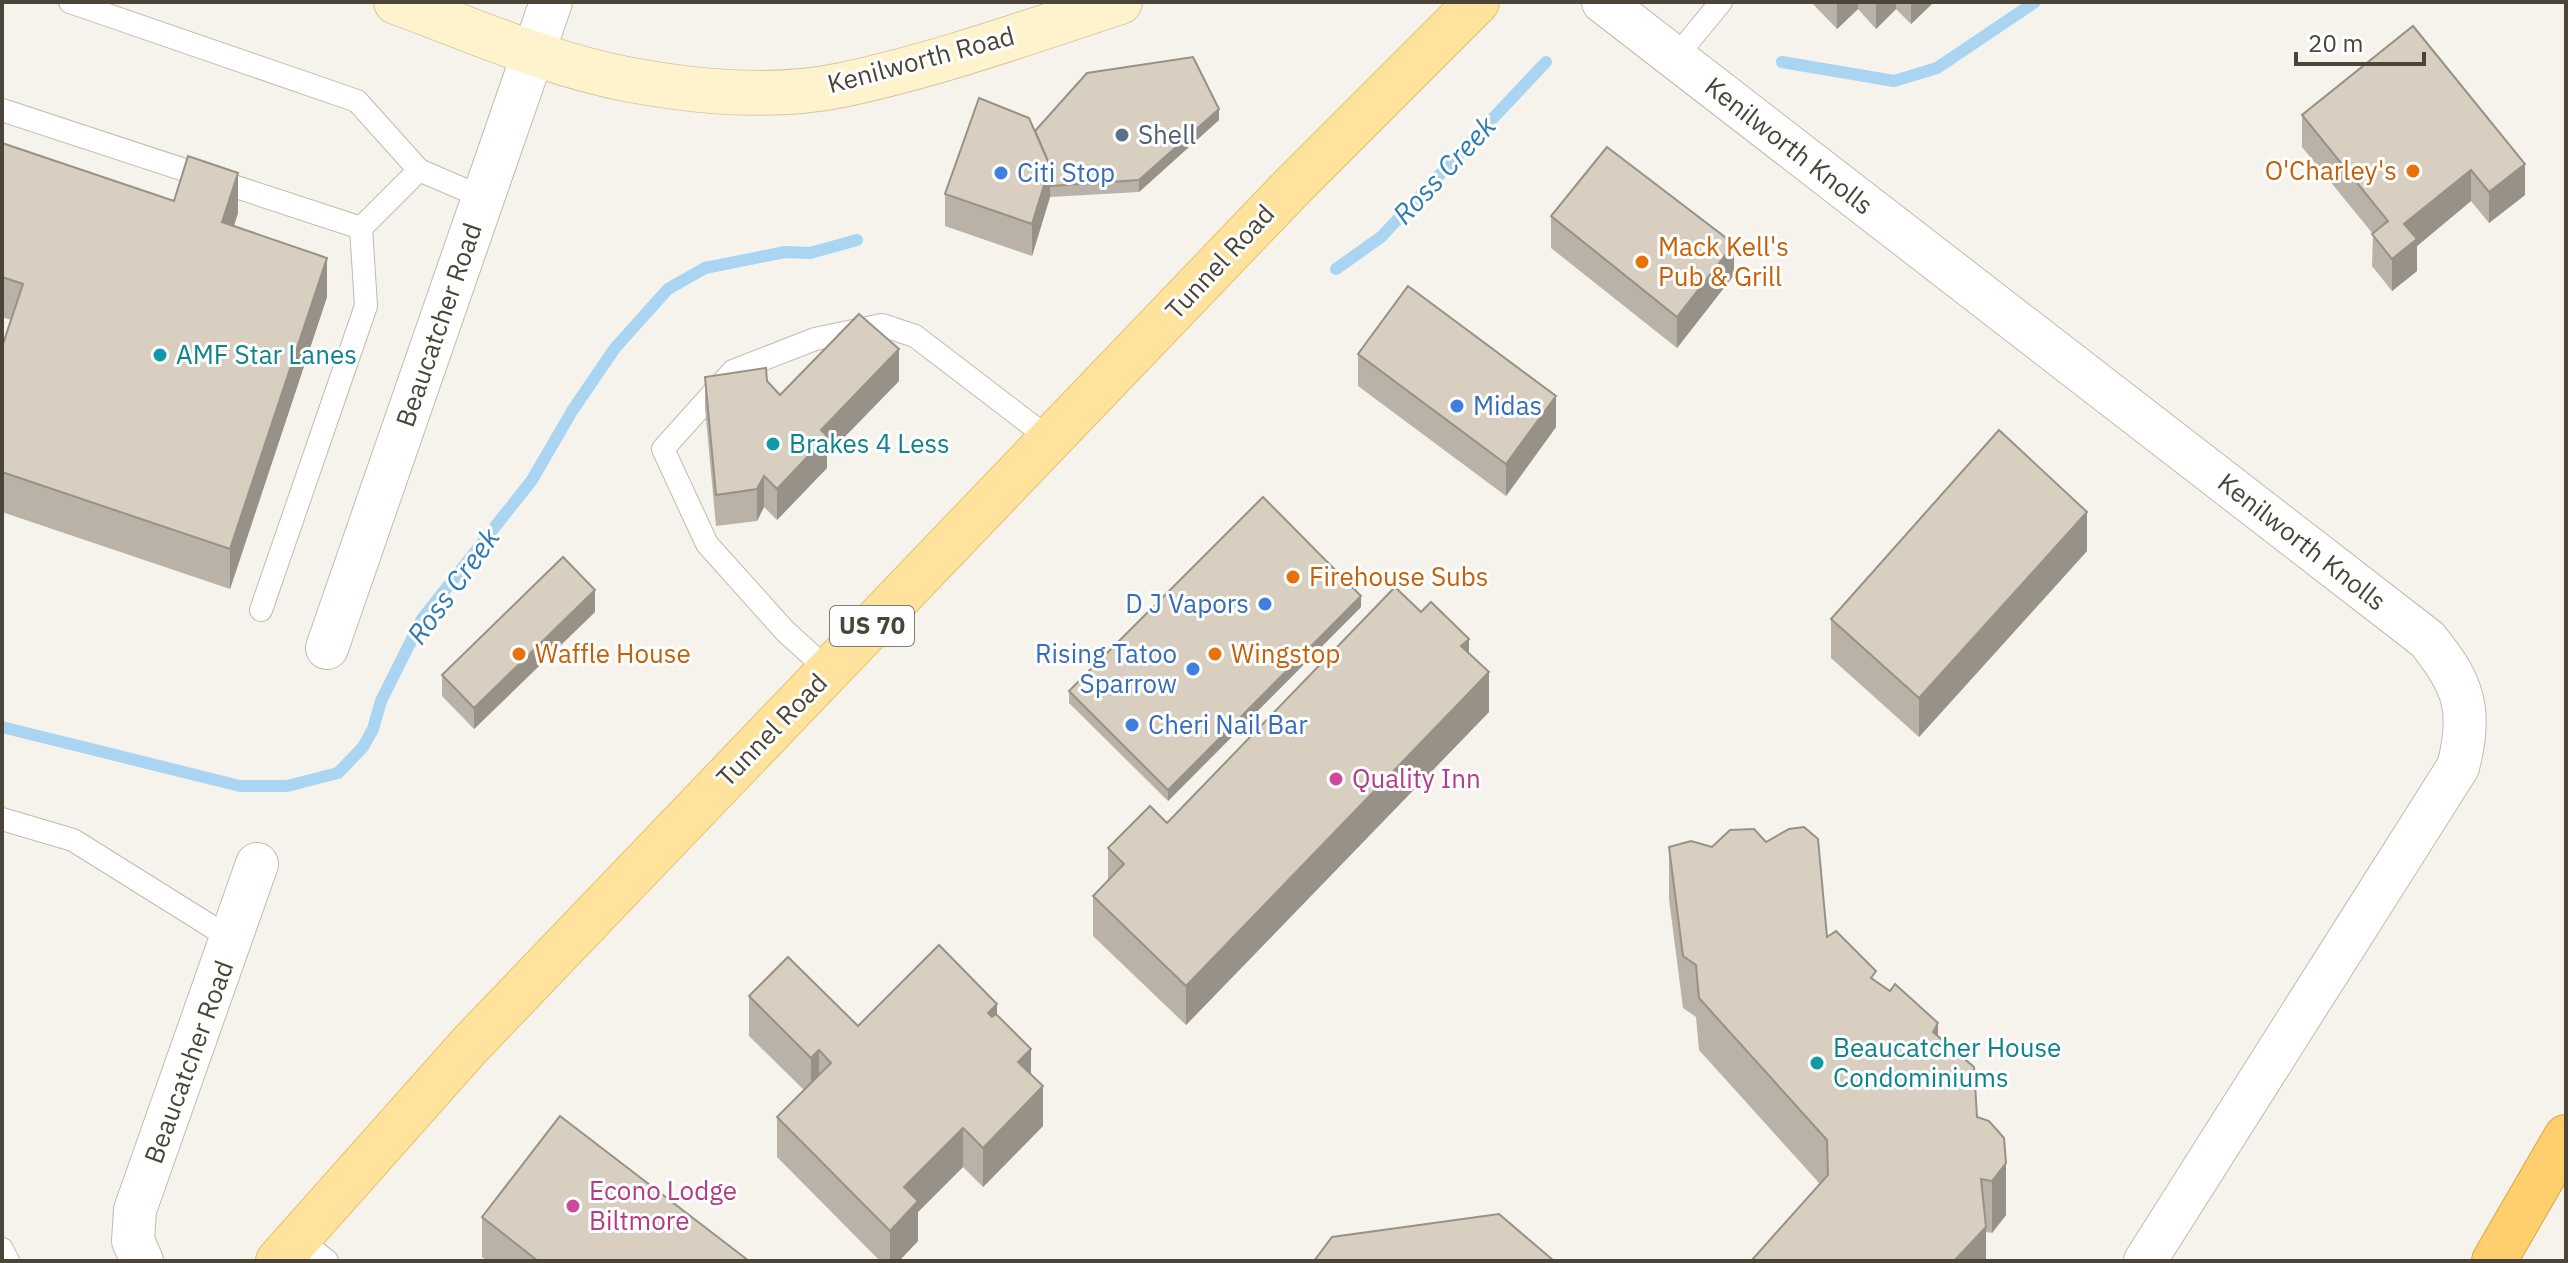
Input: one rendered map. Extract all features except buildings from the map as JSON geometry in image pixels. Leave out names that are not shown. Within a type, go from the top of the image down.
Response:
[{"type":"highway","points":[[2494,1261],[2566,1137]]},
{"type":"main road","name":"Tunnel Road","points":[[301,1253],[470,1045],[1291,188],[1477,2]]},
{"type":"street","name":"Kenilworth Road","points":[[396,2],[534,53],[630,80],[782,92],[840,86],[991,44],[1120,2]]},
{"type":"street","name":"Beaucatcher Road","points":[[327,648],[551,2]]},
{"type":"street","name":"Kenilworth Knolls","points":[[1603,2],[2427,639],[2451,669],[2465,704],[2465,738],[2458,767],[2145,1261]]},
{"type":"street","name":"Beaucatcher Road","points":[[142,1261],[133,1241],[135,1210],[233,940],[257,864]]},
{"type":"lane","points":[[70,2],[357,101],[419,170],[484,198]]},
{"type":"lane","points":[[1675,58],[1721,2]]},
{"type":"lane","points":[[2,110],[361,228]]},
{"type":"lane","points":[[261,610],[366,306],[361,228],[419,170]]},
{"type":"lane","points":[[829,671],[785,631],[707,544],[663,449],[733,371],[815,339],[882,325],[915,336],[1051,440]]},
{"type":"lane","points":[[2,819],[73,840],[233,940]]},
{"type":"lane","points":[[2,1249],[8,1261]]},
{"type":"waterway","name":"Ross Creek","points":[[1782,62],[1894,81],[1937,68],[2035,2]]},
{"type":"waterway","name":"Ross Creek","points":[[1336,269],[1381,237],[1546,62]]},
{"type":"waterway","name":"Ross Creek","points":[[2,727],[240,786],[287,786],[338,773],[363,747],[373,729],[381,701],[422,619],[532,480],[572,411],[615,348],[668,289],[705,268],[785,252],[810,253],[857,240]]},
{"type":"place","name":"Shell","points":[[1122,135]]},
{"type":"place","name":"O'Charley's","points":[[2413,171]]},
{"type":"place","name":"Citi Stop","points":[[1001,173]]},
{"type":"place","name":"Mack Kell's Pub & Grill","points":[[1642,262]]},
{"type":"place","name":"AMF Star Lanes","points":[[160,355]]},
{"type":"place","name":"Midas","points":[[1457,406]]},
{"type":"place","name":"Brakes 4 Less","points":[[773,444]]},
{"type":"place","name":"Firehouse Subs","points":[[1293,577]]},
{"type":"place","name":"D J Vapors","points":[[1265,604]]},
{"type":"place","name":"Waffle House","points":[[519,654]]},
{"type":"place","name":"Wingstop","points":[[1215,654]]},
{"type":"place","name":"Rising Tatoo Sparrow","points":[[1193,669]]},
{"type":"place","name":"Cheri Nail Bar","points":[[1132,725]]},
{"type":"place","name":"Quality Inn","points":[[1336,779]]},
{"type":"place","name":"Beaucatcher House Condominiums","points":[[1817,1063]]},
{"type":"place","name":"Econo Lodge Biltmore","points":[[573,1206]]}]
